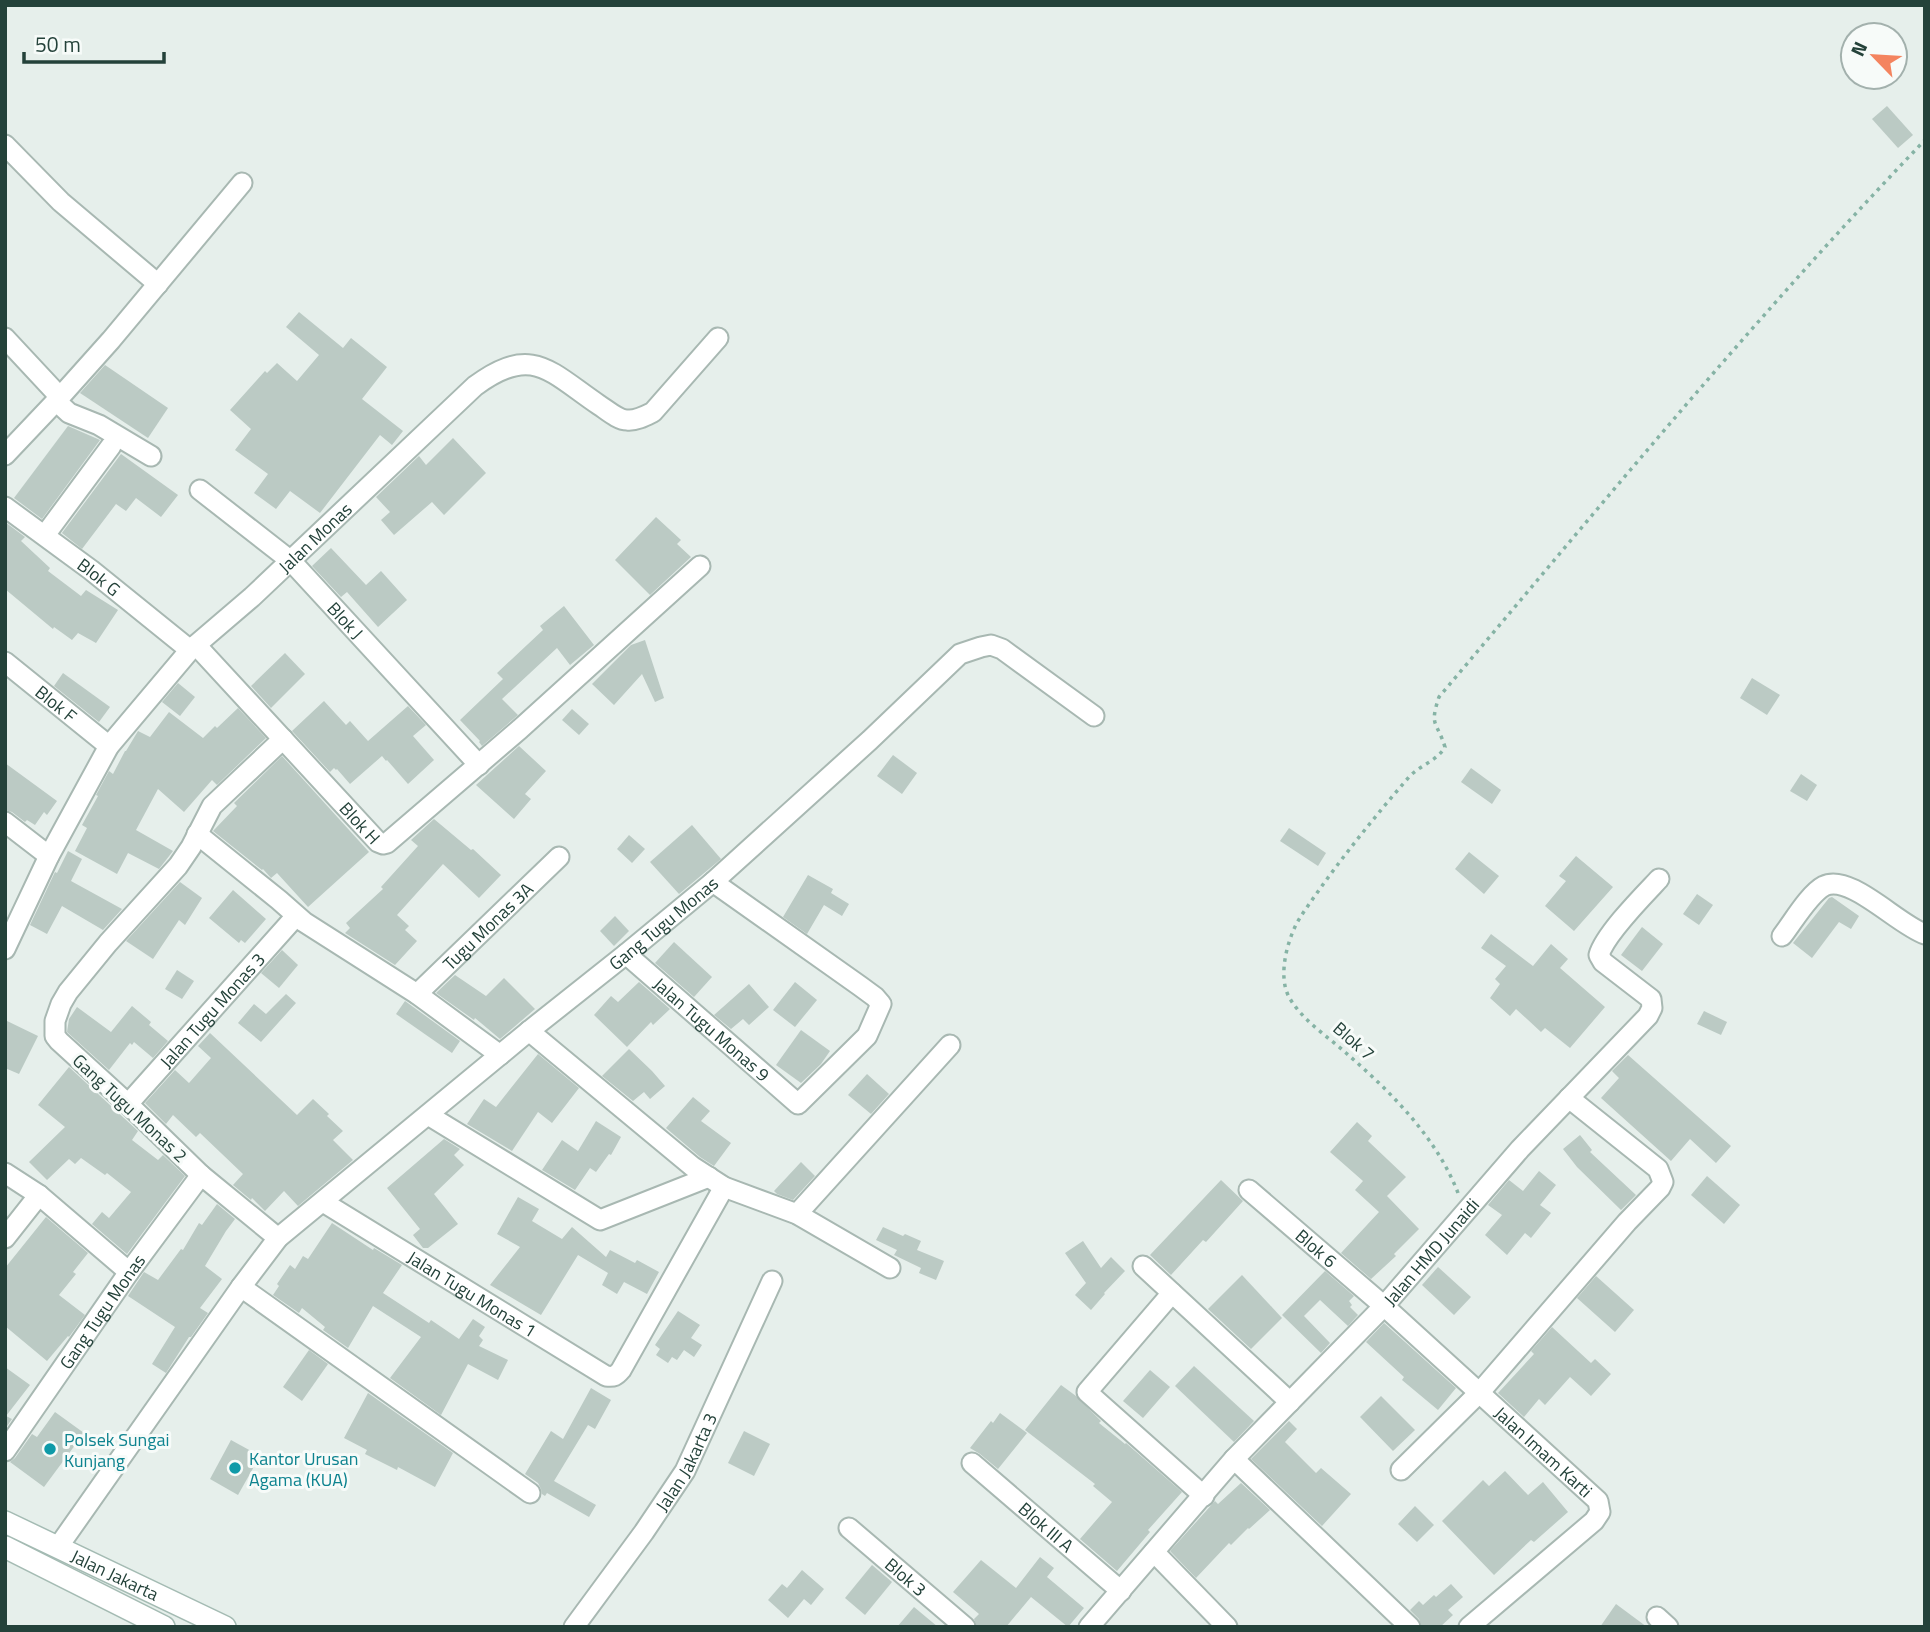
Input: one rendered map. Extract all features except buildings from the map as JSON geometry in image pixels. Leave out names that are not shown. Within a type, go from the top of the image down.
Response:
[{"type":"main road","name":"Jalan Jakarta","points":[[5,1522],[225,1627]]},
{"type":"main road","name":"Jalan Jakarta","points":[[5,1547],[164,1627]]},
{"type":"main road","points":[[125,1607],[137,1585]]},
{"type":"street","points":[[5,145],[61,202],[158,284]]},
{"type":"street","points":[[5,455],[111,340],[242,183]]},
{"type":"street","points":[[5,338],[69,413],[99,425],[150,456]]},
{"type":"street","name":"Jalan Monas","points":[[5,949],[49,856],[109,746],[193,647],[291,561],[475,386],[510,365],[526,363],[543,367],[610,412],[626,420],[633,419],[653,412],[718,338]]},
{"type":"street","points":[[44,535],[111,446]]},
{"type":"street","name":"Blok J","points":[[200,490],[291,561],[479,765]]},
{"type":"street","name":"Blok G","points":[[5,507],[193,647],[283,739]]},
{"type":"street","points":[[479,765],[700,566]]},
{"type":"street","name":"Gang Tugu Monas","points":[[58,1547],[278,1238],[713,882],[870,740],[960,654],[991,645],[1002,649],[1094,716]]},
{"type":"street","name":"Blok F","points":[[5,663],[109,746]]},
{"type":"street","points":[[283,739],[212,806],[197,834],[296,916],[416,994],[500,1055]]},
{"type":"street","name":"Blok H","points":[[283,739],[378,842],[383,844],[479,765]]},
{"type":"street","points":[[5,822],[49,856]]},
{"type":"street","name":"Gang Tugu Monas 2","points":[[197,834],[178,866],[108,943],[61,1004],[53,1029],[59,1041],[201,1175],[278,1238]]},
{"type":"street","name":"Tugu Monas 3A","points":[[416,994],[559,858]]},
{"type":"street","name":"Jalan HMD Junaidi","points":[[1089,1627],[1234,1459],[1384,1306],[1520,1149],[1648,1016],[1652,1008],[1651,999],[1603,962],[1600,955],[1602,947],[1659,879]]},
{"type":"street","name":"Jalan Tugu Monas 9","points":[[626,954],[798,1104],[867,1036],[881,1004],[860,986],[713,882]]},
{"type":"street","points":[[1782,936],[1815,893],[1823,886],[1835,884],[1863,893],[1910,928],[1925,934]]},
{"type":"street","name":"Jalan Tugu Monas 3","points":[[128,1104],[296,916]]},
{"type":"street","points":[[529,1031],[693,1167],[716,1182],[797,1214],[890,1268]]},
{"type":"street","points":[[797,1214],[950,1045]]},
{"type":"street","points":[[1402,1470],[1480,1392],[1663,1182],[1658,1169],[1569,1098]]},
{"type":"street","points":[[428,1115],[600,1220],[716,1182]]},
{"type":"street","points":[[5,1173],[39,1195],[129,1272]]},
{"type":"street","name":"Gang Tugu Monas","points":[[5,1451],[129,1272],[201,1175]]},
{"type":"street","name":"Jalan Tugu Monas 1","points":[[323,1202],[606,1376],[616,1376],[716,1182]]},
{"type":"street","name":"Blok 6","points":[[1249,1190],[1384,1306]]},
{"type":"street","points":[[5,1238],[39,1195]]},
{"type":"street","points":[[1143,1266],[1290,1402]]},
{"type":"street","name":"Jalan Jakarta 3","points":[[574,1627],[685,1471],[772,1281]]},
{"type":"street","points":[[241,1287],[530,1493]]},
{"type":"street","points":[[1172,1293],[1087,1392],[1204,1496]]},
{"type":"street","name":"Jalan Imam Karti","points":[[1384,1306],[1598,1501],[1600,1512],[1594,1521],[1469,1627]]},
{"type":"street","points":[[1234,1459],[1409,1627]]},
{"type":"street","name":"Blok III A","points":[[972,1463],[1121,1591]]},
{"type":"street","name":"Blok 3","points":[[849,1528],[965,1627]]},
{"type":"street","points":[[1154,1552],[1227,1627]]},
{"type":"path","name":"Blok 7","points":[[1465,1212],[1451,1175],[1437,1150],[1377,1079],[1311,1024],[1290,998],[1284,985],[1287,950],[1292,933],[1299,919],[1376,815],[1415,771],[1441,754],[1444,747],[1434,724],[1439,697],[1620,480],[1729,355],[1925,140]]},
{"type":"place","name":"Polsek Sungai Kunjang","points":[[50,1449]]},
{"type":"place","name":"Kantor Urusan Agama (KUA)","points":[[235,1468]]}]
